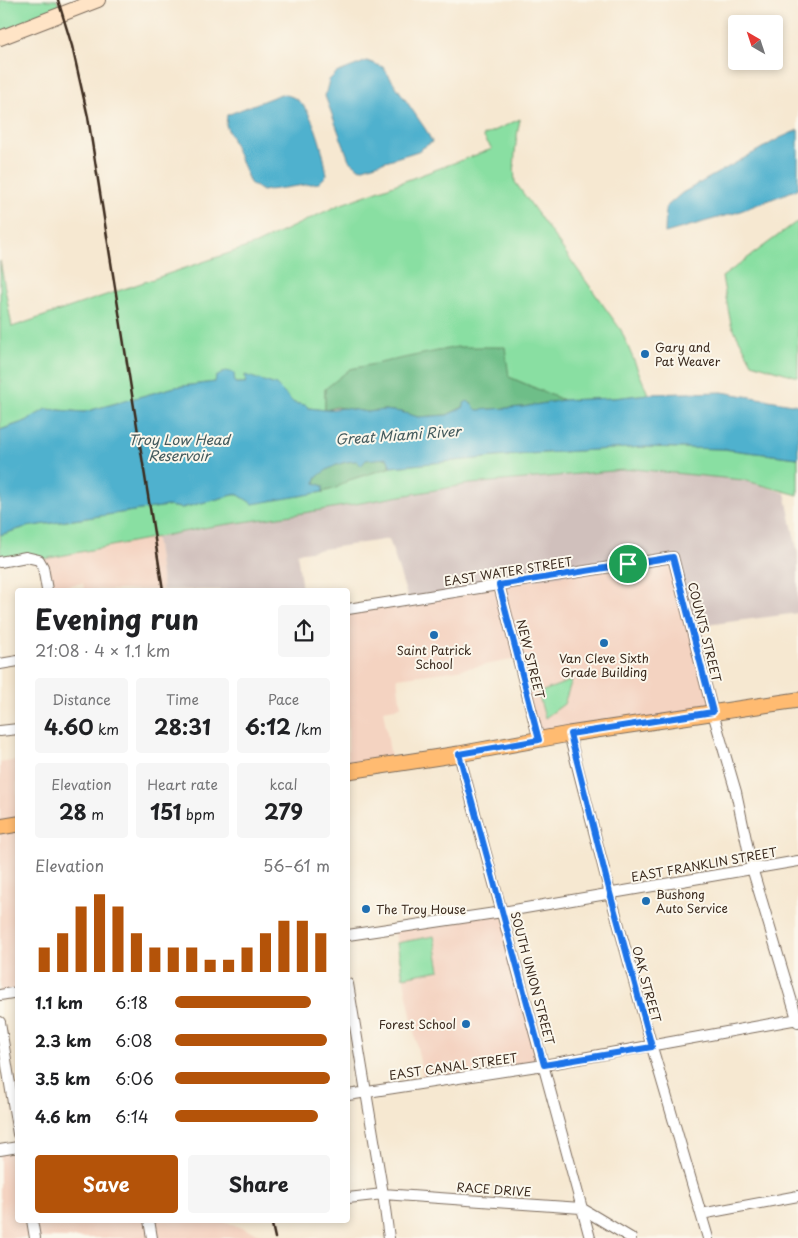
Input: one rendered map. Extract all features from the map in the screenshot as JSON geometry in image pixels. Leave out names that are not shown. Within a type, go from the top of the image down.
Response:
[{"type":"main road","points":[[0,38],[98,0]]},
{"type":"main road","points":[[350,771],[570,734],[798,700]]},
{"type":"main road","points":[[0,827],[15,824]]},
{"type":"street","points":[[0,562],[26,557],[39,560],[43,567],[46,588]]},
{"type":"street","name":"EAST WATER STREET","points":[[350,608],[673,557]]},
{"type":"street","name":"COUNTS STREET","points":[[673,557],[713,712],[736,792],[752,868],[798,1020]]},
{"type":"street","name":"NEW STREET","points":[[499,585],[539,740]]},
{"type":"street","points":[[0,664],[15,662]]},
{"type":"street","points":[[0,732],[15,730]]},
{"type":"street","name":"OAK STREET","points":[[570,734],[610,893],[652,1047],[708,1238]]},
{"type":"street","name":"SOUTH UNION STREET","points":[[459,754],[590,1238]]},
{"type":"street","name":"EAST FRANKLIN STREET","points":[[350,935],[502,912],[798,861]]},
{"type":"street","points":[[0,995],[15,992]]},
{"type":"street","points":[[350,996],[389,1238]]},
{"type":"street","name":"EAST CANAL STREET","points":[[350,1094],[544,1065],[798,1020]]},
{"type":"street","points":[[0,1022],[15,1115]]},
{"type":"street","points":[[0,1150],[15,1148]]},
{"type":"street","name":"RACE DRIVE","points":[[350,1198],[383,1194],[581,1208],[631,1238]]},
{"type":"street","points":[[701,1214],[798,1196]]},
{"type":"street","points":[[32,1223],[35,1238]]},
{"type":"street","points":[[150,1223],[152,1238]]},
{"type":"shaded area","points":[[635,469],[743,480],[785,493],[798,554],[798,613],[691,627],[673,558],[408,599],[389,539],[297,553],[302,588],[163,588],[156,538],[209,527],[292,515],[470,484]]},
{"type":"shaded area","points":[[156,538],[163,588],[84,588],[83,583],[46,588],[39,560]]},
{"type":"shaded area","name":"Van Cleve Sixth Grade Building","points":[[673,557],[713,713],[539,740],[517,659],[452,671],[397,678],[401,707],[383,710],[392,764],[350,771],[350,609]]},
{"type":"shaded area","points":[[15,760],[15,992],[0,995],[0,763]]},
{"type":"shaded area","points":[[502,912],[544,1065],[424,1083],[394,928]]},
{"type":"shaded area","points":[[15,1147],[15,1223],[229,1223],[270,1238],[0,1238],[0,1150]]},
{"type":"green space","points":[[0,0],[57,0],[62,13],[0,38]]},
{"type":"green space","points":[[520,119],[515,150],[515,182],[621,330],[648,394],[614,398],[563,400],[509,377],[325,389],[325,410],[309,408],[305,405],[294,403],[276,385],[245,376],[246,380],[244,383],[216,382],[175,387],[84,412],[46,409],[26,421],[0,430],[0,261],[12,327],[256,244],[339,205],[492,149],[483,136]]},
{"type":"green space","points":[[798,222],[798,377],[752,363],[731,324],[722,277]]},
{"type":"green space","points":[[457,347],[505,347],[509,377],[563,400],[523,407],[476,410],[471,403],[447,415],[418,417],[384,410],[367,412],[336,407],[325,410],[325,389],[350,369]]},
{"type":"green space","points":[[644,447],[723,449],[798,458],[798,495],[743,480],[634,469],[470,484],[292,515],[209,527],[39,560],[0,562],[0,535],[26,527],[167,506],[182,508],[237,494],[253,503],[323,492],[336,488],[349,480],[391,467],[527,454]]},
{"type":"green space","points":[[387,458],[391,467],[349,480],[336,488],[323,492],[323,486],[315,483],[319,475],[335,465],[357,460]]},
{"type":"green space","points":[[572,680],[564,704],[545,718],[538,693]]},
{"type":"green space","points":[[434,936],[440,970],[403,977],[397,943]]},
{"type":"water","points":[[367,61],[383,67],[426,130],[432,142],[418,151],[360,169],[349,160],[325,96],[329,80],[336,73]]},
{"type":"water","points":[[281,94],[296,99],[308,113],[321,145],[327,175],[319,183],[262,191],[250,183],[226,125],[227,115]]},
{"type":"water","points":[[798,130],[798,189],[735,213],[665,233],[666,207],[682,193],[780,138]]},
{"type":"water","points":[[226,371],[234,373],[235,383],[245,383],[245,375],[276,385],[294,403],[305,405],[309,408],[325,410],[344,408],[367,412],[384,410],[418,417],[447,415],[464,407],[464,403],[468,401],[477,410],[523,407],[563,400],[614,398],[648,394],[722,392],[798,405],[798,458],[723,449],[644,447],[527,454],[391,467],[387,458],[366,460],[361,466],[357,461],[351,461],[335,466],[316,478],[315,483],[323,486],[323,492],[253,504],[237,494],[182,508],[167,506],[26,527],[0,535],[0,430],[26,421],[46,409],[84,412],[175,387],[215,382],[216,377]]},
{"type":"railway","points":[[58,0],[72,46],[88,117],[163,588]]},
{"type":"railway","points":[[272,1223],[275,1238]]},
{"type":"place","name":"Gary and Pat Weaver","points":[[645,354]]},
{"type":"place","name":"Saint Patrick School","points":[[434,635]]},
{"type":"place","name":"Van Cleve Sixth Grade Building","points":[[604,643]]},
{"type":"place","name":"Bushong Auto Service","points":[[646,901]]},
{"type":"place","name":"The Troy House","points":[[366,909]]},
{"type":"place","name":"Forest School","points":[[466,1024]]},
{"type":"route","points":[[673,557],[713,712],[570,734],[610,893],[652,1047],[544,1065],[459,754],[539,740],[499,585],[628,564],[673,557]]},
{"type":"water label","name":"Great Miami River","points":[[398,435]]},
{"type":"water label","name":"Troy Low Head Reservoir","points":[[179,448]]}]
